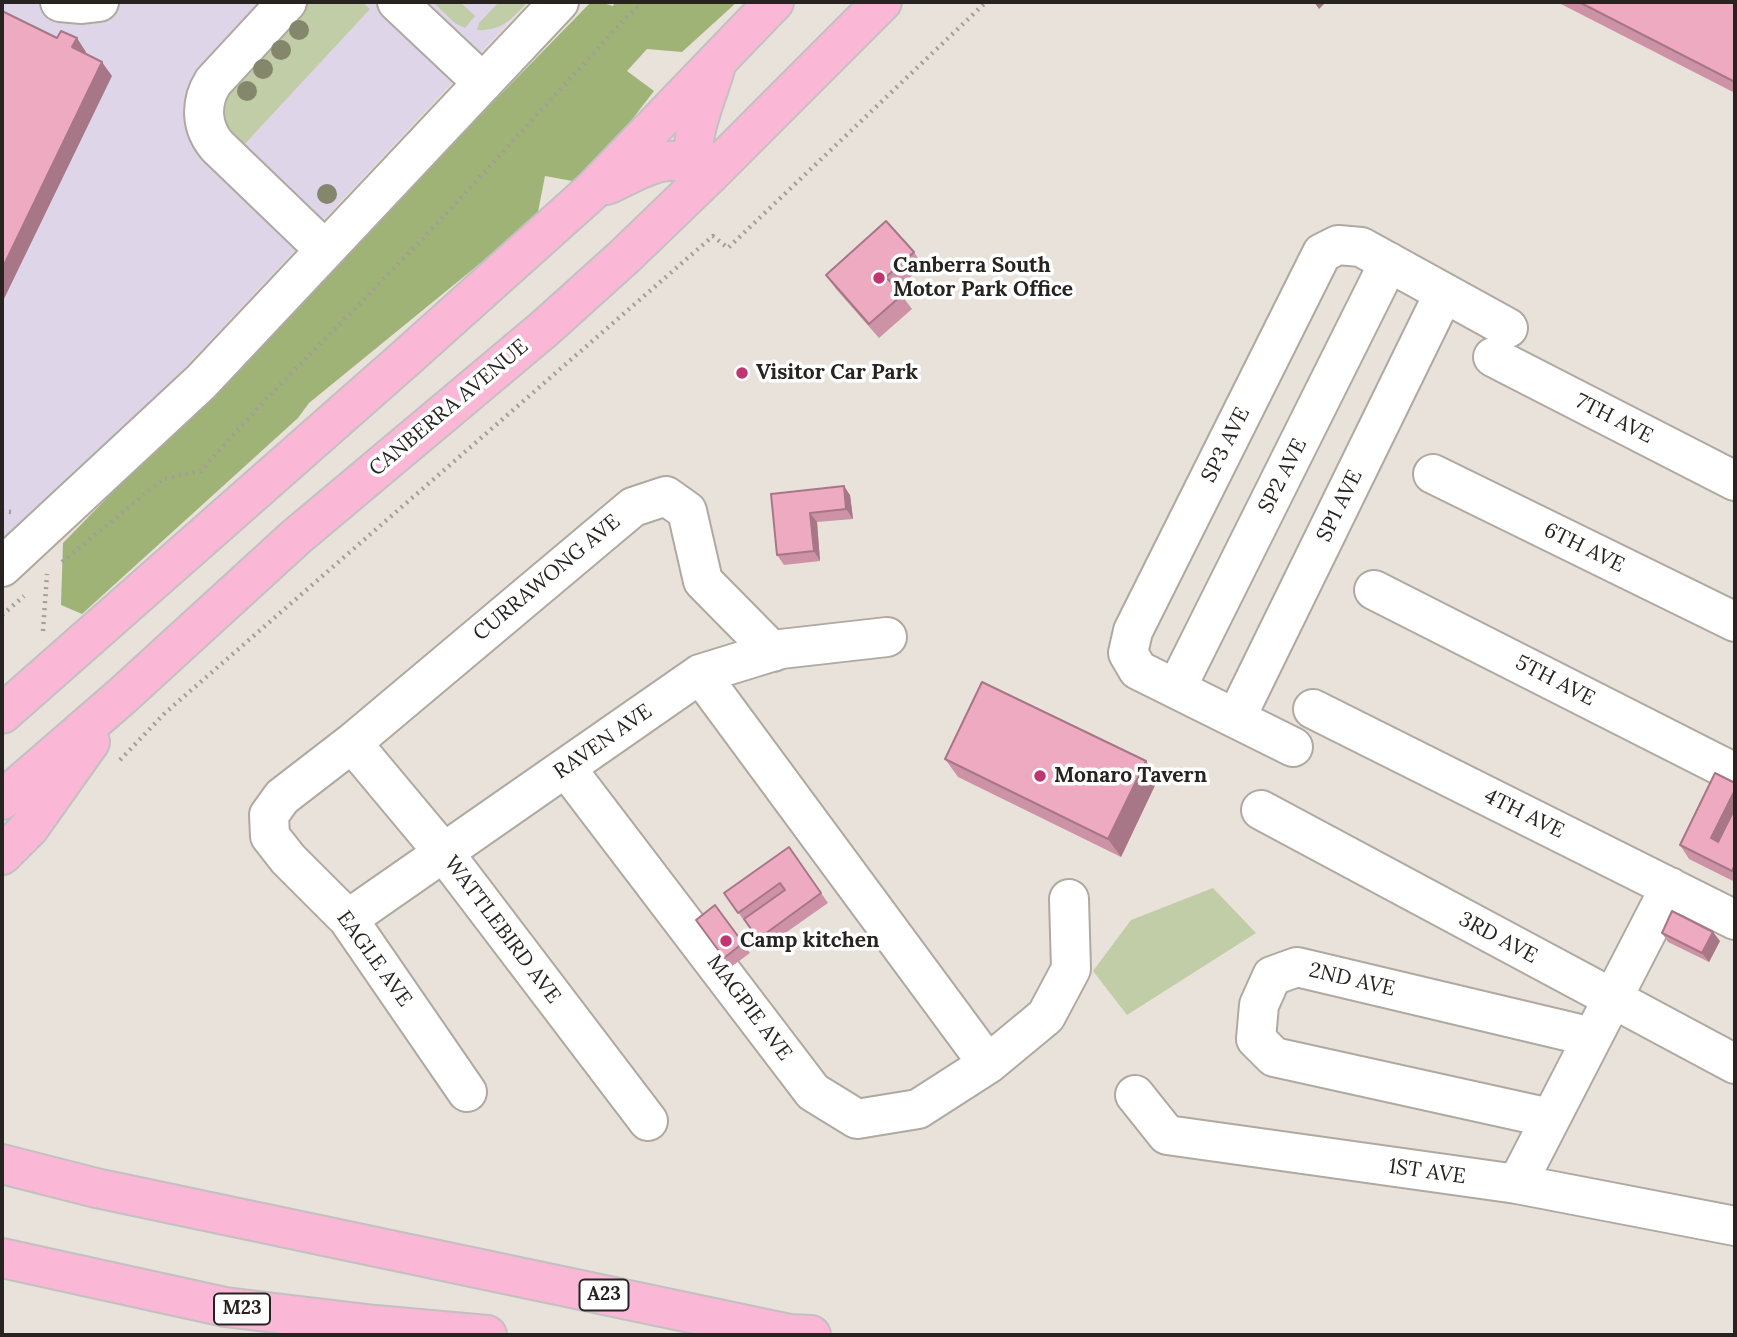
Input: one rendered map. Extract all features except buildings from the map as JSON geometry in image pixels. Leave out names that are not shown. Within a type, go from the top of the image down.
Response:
[{"type":"highway","points":[[2,714],[592,191],[774,2]]},
{"type":"highway","name":"CANBERRA AVENUE","points":[[2,800],[121,697],[296,537],[544,329],[625,256],[882,2]]},
{"type":"highway","points":[[709,175],[696,155],[694,143],[717,63]]},
{"type":"highway","points":[[592,191],[649,166],[674,160],[689,163],[709,175]]},
{"type":"highway","points":[[2,829],[121,697]]},
{"type":"highway","points":[[2,855],[44,809],[121,697]]},
{"type":"highway","name":"A23","points":[[2,1164],[96,1188],[790,1334],[811,1335]]},
{"type":"highway","name":"M23","points":[[2,1258],[226,1307],[374,1325],[487,1335]]},
{"type":"street","points":[[60,2],[99,2]]},
{"type":"street","points":[[287,2],[213,82],[205,98],[204,122],[217,146],[324,249]]},
{"type":"street","points":[[397,2],[483,83]]},
{"type":"street","points":[[16,578],[559,2]]},
{"type":"street","name":"SP3 AVE","points":[[1293,747],[1138,670],[1128,653],[1133,631],[1322,253],[1338,245],[1361,247],[1444,293],[1500,342]]},
{"type":"street","name":"SP2 AVE","points":[[1176,689],[1389,262]]},
{"type":"street","name":"SP1 AVE","points":[[1236,718],[1444,293]]},
{"type":"street","name":"7TH AVE","points":[[1500,342],[1735,481]]},
{"type":"street","name":"6TH AVE","points":[[1433,474],[1735,622]]},
{"type":"street","name":"CURRAWONG AVE","points":[[282,797],[352,743],[633,507],[666,496],[687,511],[703,581],[773,652]]},
{"type":"street","name":"5TH AVE","points":[[1374,590],[1735,773]]},
{"type":"street","name":"RAVEN AVE","points":[[348,919],[700,674],[780,649],[887,637]]},
{"type":"street","points":[[700,674],[988,1065]]},
{"type":"street","name":"4TH AVE","points":[[1313,709],[1735,920]]},
{"type":"street","name":"WATTLEBIRD AVE","points":[[352,743],[444,853],[648,1121]]},
{"type":"street","name":"MAGPIE AVE","points":[[565,768],[813,1092],[857,1119],[918,1110],[988,1065],[1046,1016],[1071,969],[1069,899]]},
{"type":"street","name":"EAGLE AVE","points":[[282,797],[270,815],[270,836],[288,859],[348,919],[467,1092]]},
{"type":"street","name":"3RD AVE","points":[[1261,810],[1735,1065]]},
{"type":"street","points":[[1517,1184],[1670,887]]},
{"type":"street","name":"2ND AVE","points":[[1550,1118],[1274,1057],[1256,1039],[1259,1005],[1272,976],[1297,967],[1592,1037]]},
{"type":"street","name":"1ST AVE","points":[[1135,1096],[1167,1135],[1517,1184],[1735,1226]]},
{"type":"path","points":[[39,582],[163,479],[201,471],[269,396],[418,244],[643,2]]},
{"type":"path","points":[[119,761],[165,713],[713,236],[728,248],[986,2]]},
{"type":"path","points":[[43,636],[47,574]]},
{"type":"path","points":[[2,615],[16,578]]},
{"type":"shaded area","points":[[2,2],[528,2],[36,526],[2,543]]},
{"type":"green space","points":[[304,2],[362,2],[370,9],[241,148],[226,133],[220,104]]},
{"type":"green space","points":[[433,2],[460,2],[475,16],[465,28],[455,23]]},
{"type":"green space","points":[[499,2],[522,2],[525,5],[504,24],[492,29],[477,30],[479,23]]},
{"type":"green space","points":[[591,2],[613,6],[615,2],[737,2],[682,52],[647,49],[627,71],[654,91],[583,183],[545,176],[537,217],[309,403],[298,418],[82,614],[61,605],[63,543]]},
{"type":"green space","points":[[1213,888],[1256,933],[1127,1015],[1093,971],[1131,920]]},
{"type":"place","name":"Canberra South Motor Park Office","points":[[879,278]]},
{"type":"place","name":"Visitor Car Park","points":[[742,373]]},
{"type":"place","name":"Monaro Tavern","points":[[1040,776]]},
{"type":"place","name":"Camp kitchen","points":[[726,941]]}]
